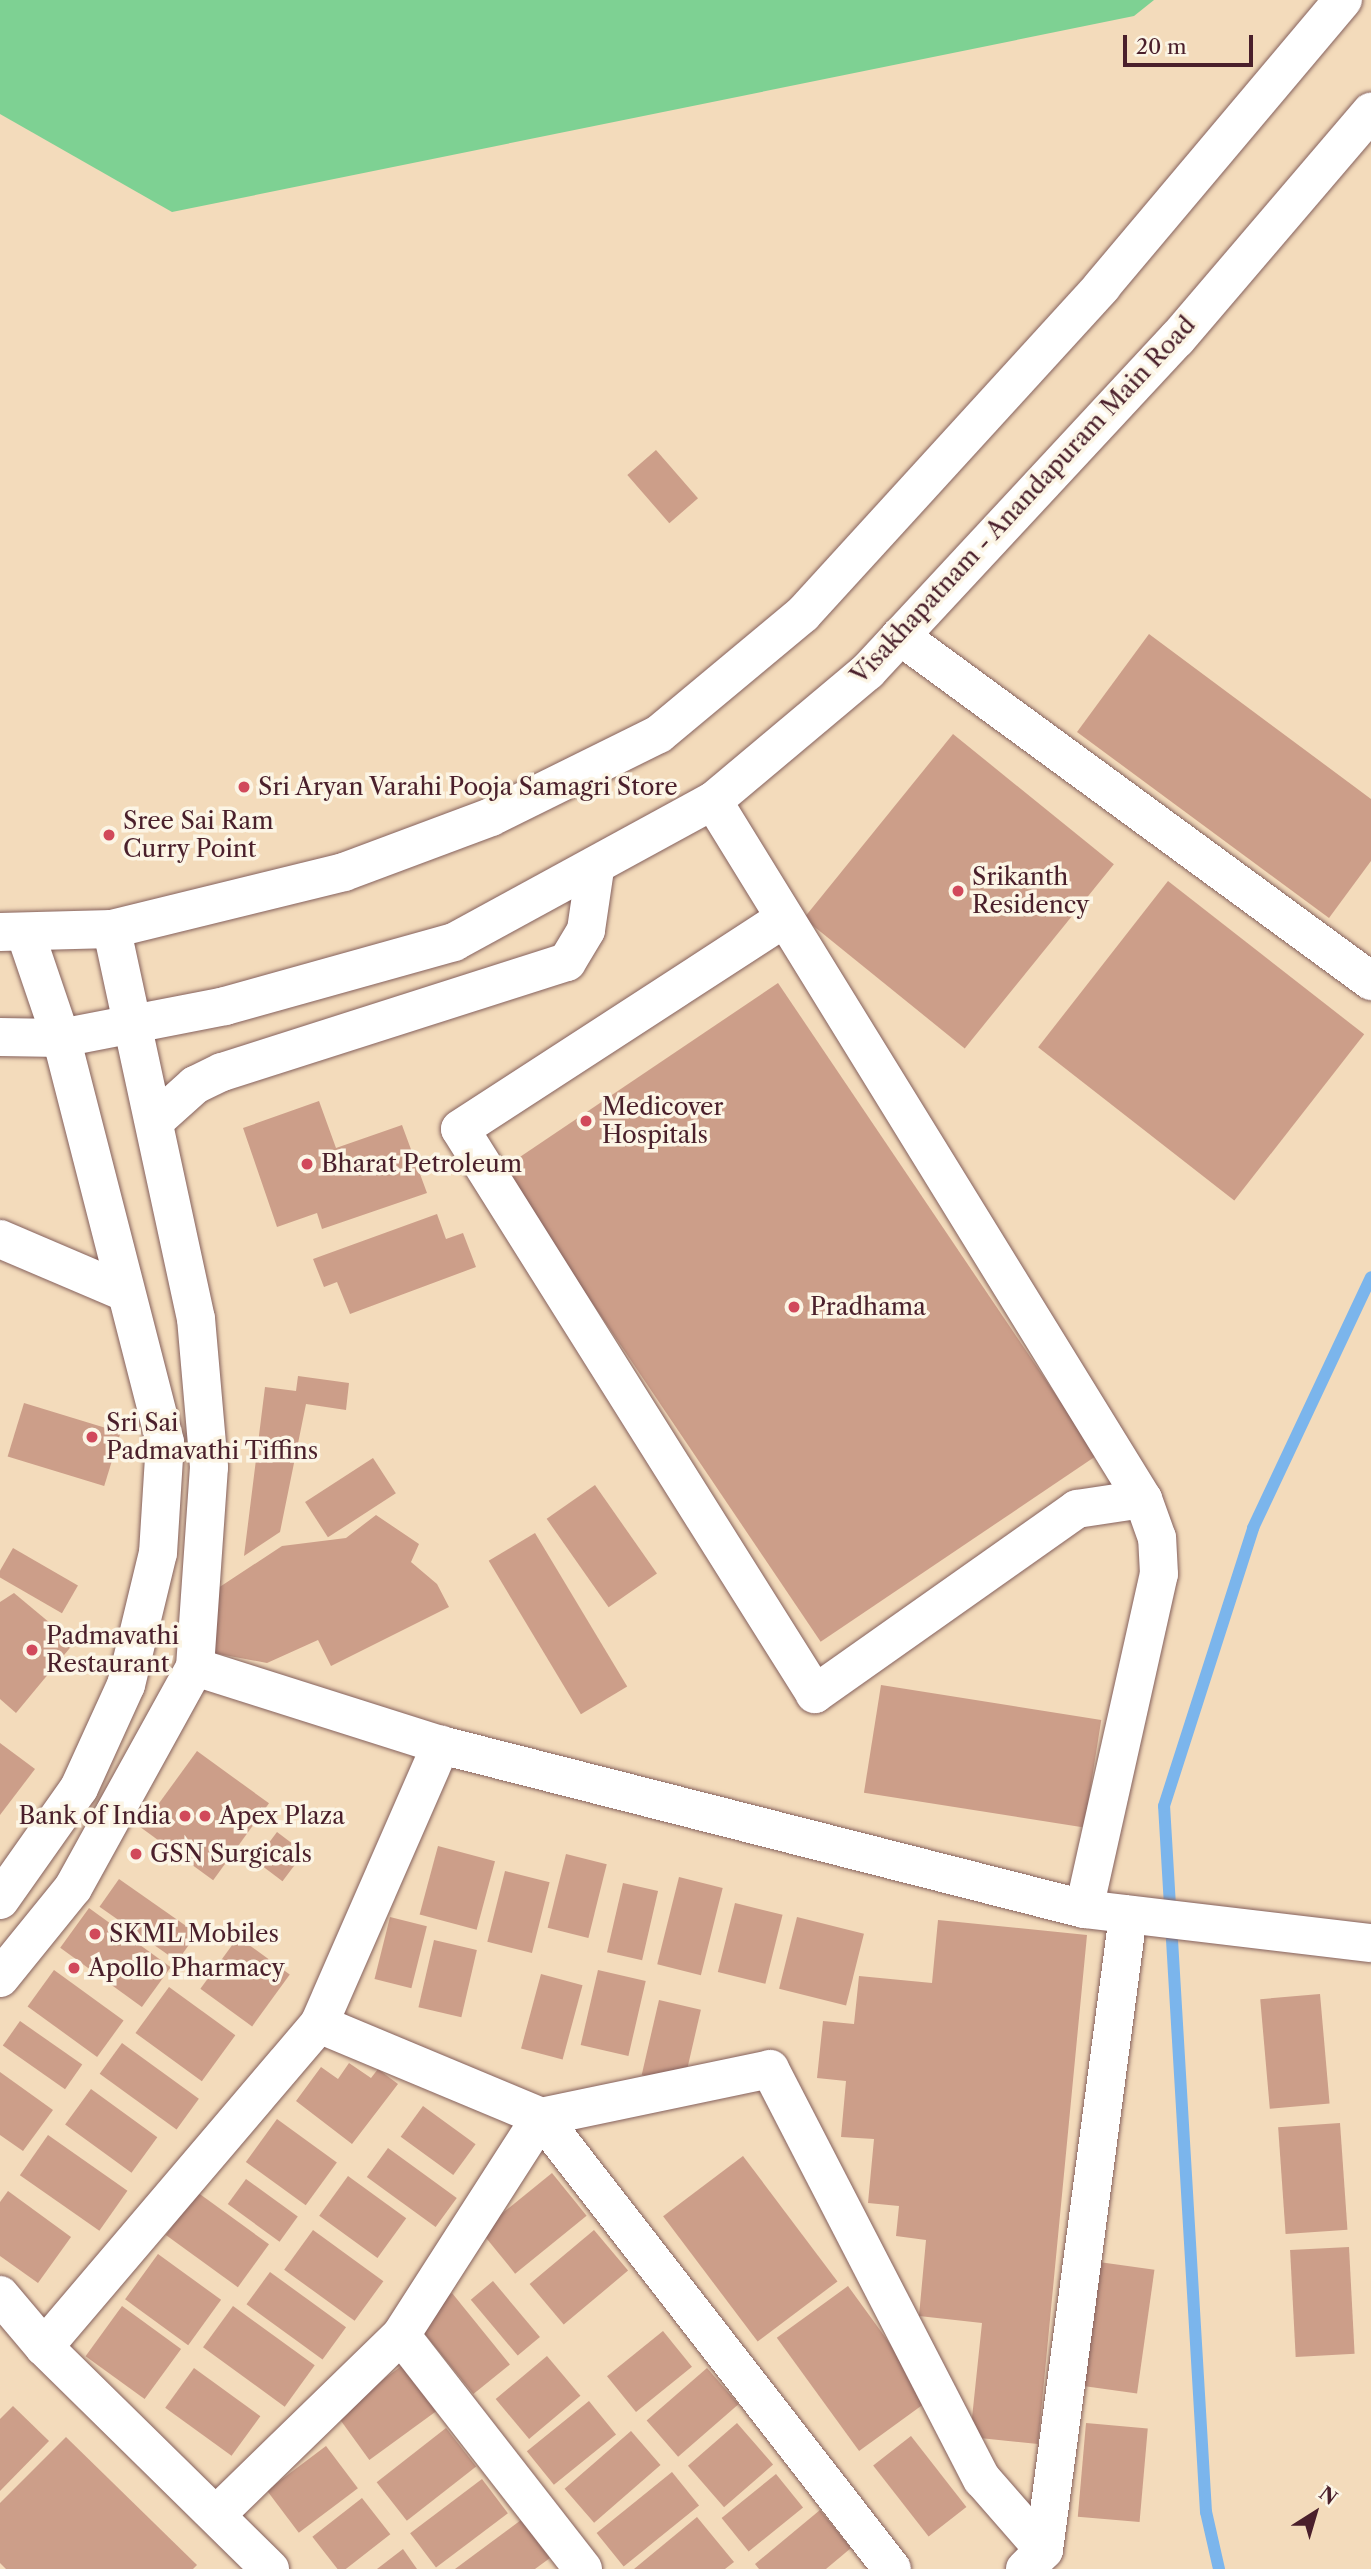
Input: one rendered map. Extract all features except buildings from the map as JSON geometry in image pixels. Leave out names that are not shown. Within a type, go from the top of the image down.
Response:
[{"type":"street","points":[[0,1900],[79,1788],[127,1685],[158,1553],[166,1442],[151,1368],[122,1291],[61,1038],[13,932],[112,929],[344,872],[491,817],[659,734],[812,604],[1102,286],[1343,0]]},
{"type":"street","name":"Visakhapatnam - Anandapuram Main Road","points":[[0,1037],[61,1038],[225,1006],[454,942],[595,869],[713,800],[900,636],[1177,338],[1371,112]]},
{"type":"street","points":[[900,636],[1371,981]]},
{"type":"street","points":[[713,800],[1143,1499],[1157,1538],[1159,1574],[1084,1909]]},
{"type":"street","points":[[155,1121],[195,1085],[222,1072],[567,962],[586,930],[595,869]]},
{"type":"street","points":[[785,918],[460,1129],[815,1694],[1077,1509],[1143,1499]]},
{"type":"street","points":[[0,1978],[73,1888],[195,1667],[209,1467],[196,1319],[135,1024],[112,929]]},
{"type":"street","points":[[0,1240],[122,1291]]},
{"type":"street","points":[[195,1667],[441,1745],[1084,1909],[1248,1924],[1371,1943]]},
{"type":"street","points":[[44,2347],[319,2024],[441,1745]]},
{"type":"street","points":[[1034,2559],[1142,1915]]},
{"type":"street","points":[[319,2024],[541,2118],[892,2569]]},
{"type":"street","points":[[216,2515],[401,2335],[541,2118],[771,2069],[982,2479],[1034,2559]]},
{"type":"street","points":[[0,2295],[44,2347],[270,2569]]},
{"type":"street","points":[[401,2335],[583,2569]]},
{"type":"green space","points":[[0,0],[1154,0],[1134,16],[172,212],[0,114]]},
{"type":"waterway","points":[[1219,2569],[1206,2512],[1164,1806],[1253,1528],[1371,1277]]},
{"type":"place","name":"Sri Aryan Varahi Pooja Samagri Store","points":[[244,787]]},
{"type":"place","name":"Sree Sai Ram Curry Point","points":[[109,835]]},
{"type":"place","name":"Srikanth Residency","points":[[958,891]]},
{"type":"place","name":"Medicover Hospitals","points":[[586,1121]]},
{"type":"place","name":"Bharat Petroleum","points":[[307,1164]]},
{"type":"place","name":"Pradhama","points":[[794,1307]]},
{"type":"place","name":"Sri Sai Padmavathi Tiffins","points":[[92,1437]]},
{"type":"place","name":"Padmavathi Restaurant","points":[[32,1650]]},
{"type":"place","name":"Bank of India","points":[[185,1816]]},
{"type":"place","name":"Apex Plaza","points":[[205,1816]]},
{"type":"place","name":"GSN Surgicals","points":[[136,1854]]},
{"type":"place","name":"SKML Mobiles","points":[[95,1934]]},
{"type":"place","name":"Apollo Pharmacy","points":[[74,1968]]}]
